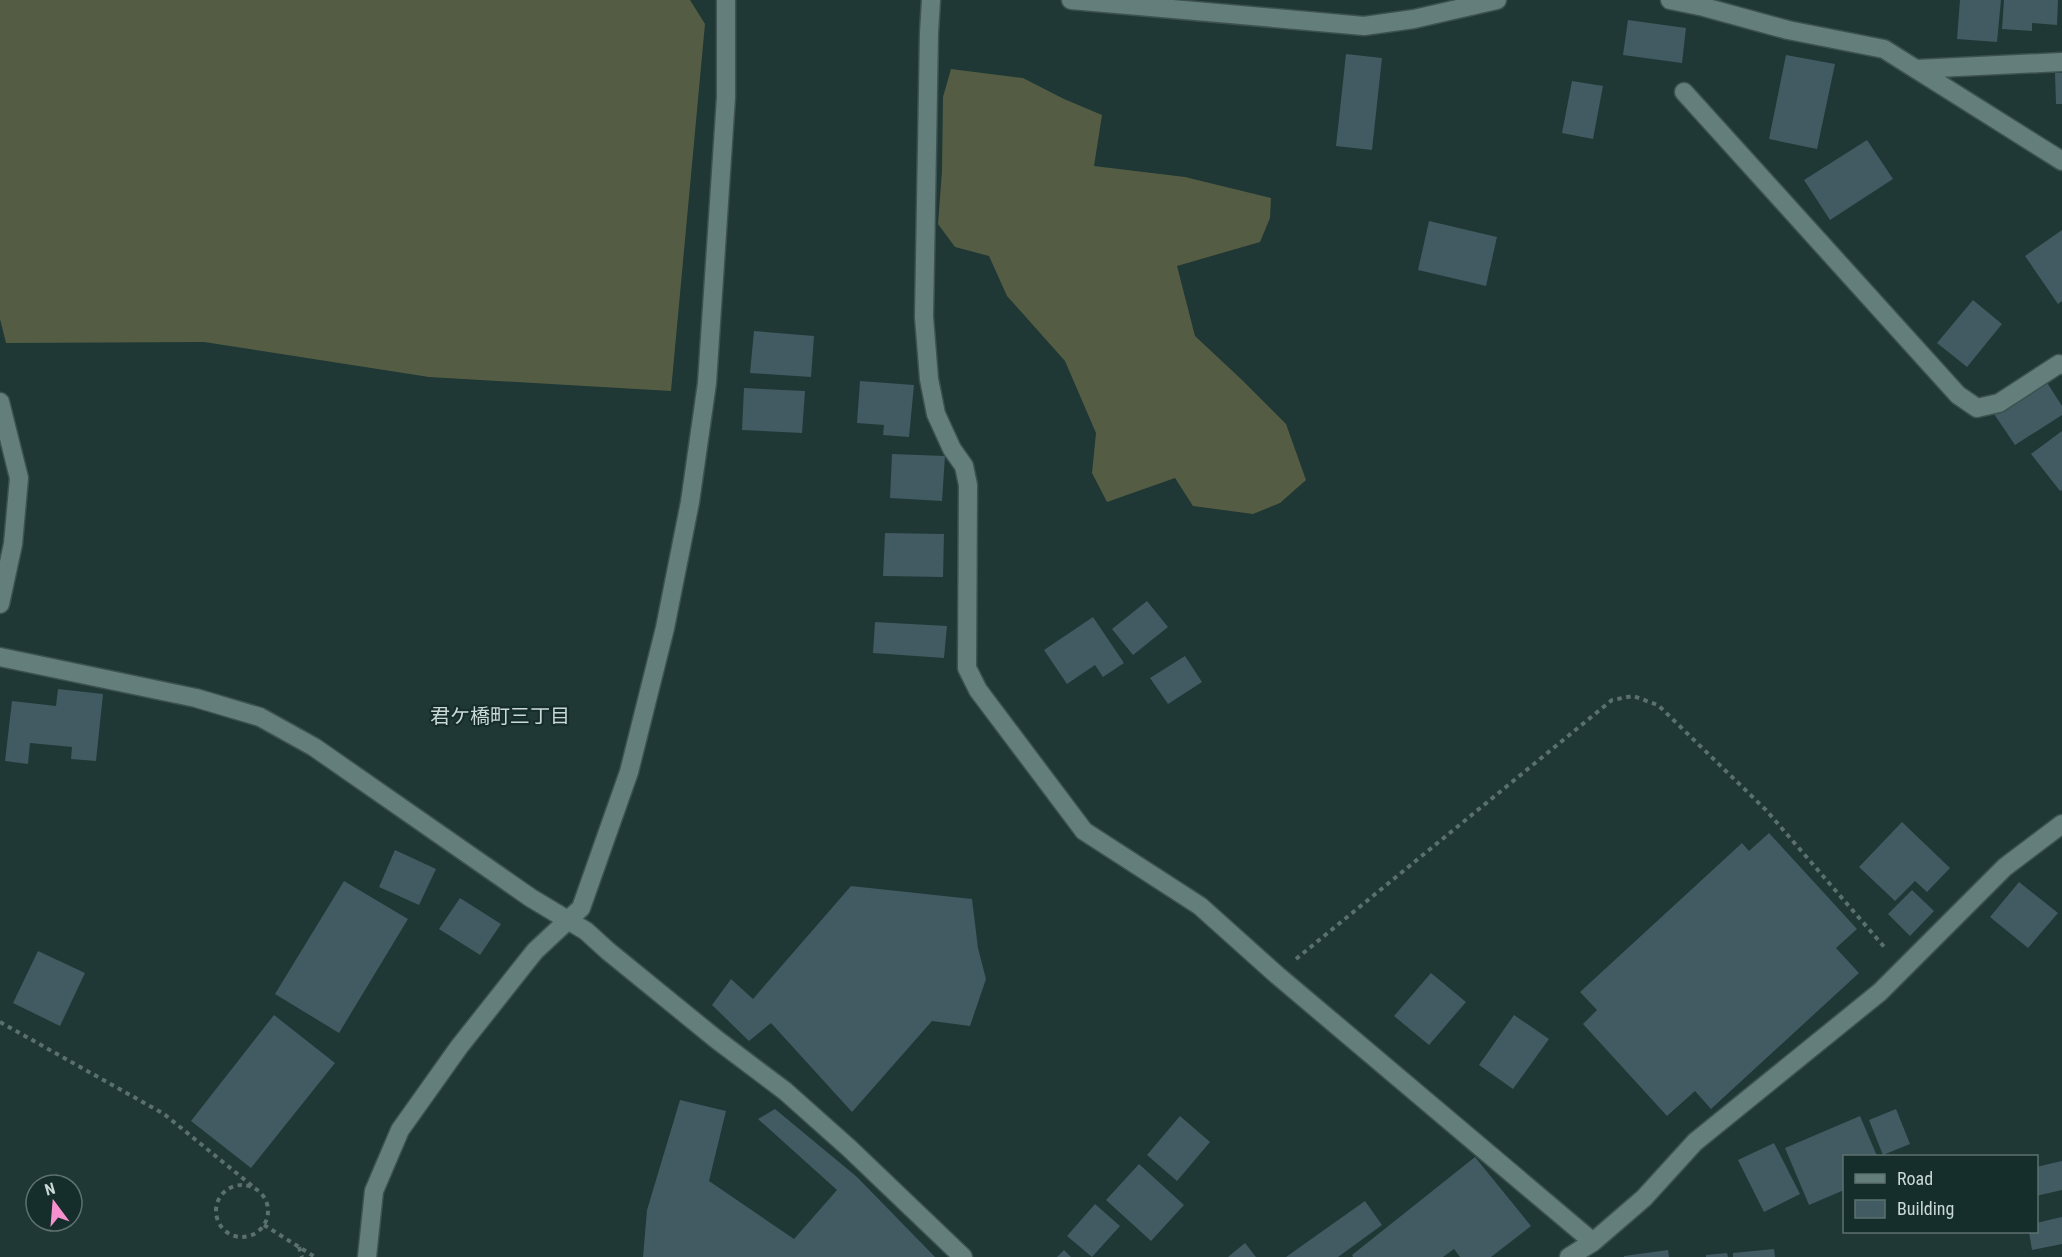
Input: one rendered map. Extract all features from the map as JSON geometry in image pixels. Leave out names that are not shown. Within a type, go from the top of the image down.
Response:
[{"type":"street","points":[[367,1257],[374,1191],[400,1130],[459,1047],[535,951],[581,908],[629,772],[665,628],[690,502],[707,382],[726,97],[726,0]]},
{"type":"street","points":[[931,0],[928,45],[924,317],[929,379],[936,414],[952,449],[964,466],[968,485],[967,668],[978,690],[1084,831],[1200,906],[1277,975],[1593,1242]]},
{"type":"street","points":[[1071,0],[1364,26],[1414,19],[1497,0]]},
{"type":"street","points":[[1670,0],[1788,30],[1884,49],[2062,161]]},
{"type":"street","points":[[1917,69],[2062,62]]},
{"type":"street","points":[[1684,92],[1958,395],[1977,408],[1999,403],[2059,364],[2062,365]]},
{"type":"street","points":[[0,402],[19,478],[13,544],[0,604]]},
{"type":"street","points":[[0,657],[196,698],[260,717],[314,747],[522,892],[586,931],[716,1039],[785,1091],[849,1148],[963,1257]]},
{"type":"street","points":[[1569,1257],[1593,1242],[1644,1198],[1695,1142],[1880,992],[2006,867],[2062,824]]},
{"type":"path","points":[[1277,975],[1612,700],[1633,696],[1658,705],[1766,810],[1903,969]]},
{"type":"path","points":[[0,1022],[164,1114],[256,1189],[262,1195],[268,1210],[264,1226],[250,1236],[232,1236],[224,1232],[218,1225],[216,1216],[215,1207],[218,1199],[231,1187],[240,1185],[256,1189]]},
{"type":"path","points":[[264,1226],[315,1257]]},
{"type":"path","points":[[299,1247],[302,1257]]},
{"type":"green space","points":[[0,0],[690,0],[705,24],[671,391],[429,377],[204,342],[6,343],[0,319]]},
{"type":"green space","points":[[951,69],[1023,78],[1102,115],[1094,166],[1185,177],[1271,198],[1270,218],[1260,242],[1177,266],[1195,336],[1286,424],[1306,480],[1280,503],[1253,514],[1193,506],[1175,478],[1107,502],[1092,473],[1096,433],[1065,361],[1007,296],[989,256],[955,247],[938,224],[942,171],[943,97]]},
{"type":"building","points":[[1960,0],[2001,0],[1997,42],[1957,39]]},
{"type":"building","points":[[2004,0],[2058,0],[2057,25],[2032,23],[2032,31],[2002,29]]},
{"type":"building","points":[[1628,20],[1686,28],[1682,63],[1623,55]]},
{"type":"building","points":[[1346,54],[1382,58],[1372,150],[1336,146]]},
{"type":"building","points":[[1786,55],[1835,64],[1817,149],[1769,139]]},
{"type":"building","points":[[2055,73],[2062,73],[2062,104],[2056,104]]},
{"type":"building","points":[[1572,81],[1603,86],[1593,139],[1562,133]]},
{"type":"building","points":[[1867,140],[1893,179],[1830,220],[1804,180]]},
{"type":"building","points":[[1429,221],[1497,237],[1486,286],[1418,270]]},
{"type":"building","points":[[2062,230],[2062,301],[2058,304],[2025,256]]},
{"type":"building","points":[[1973,300],[2002,324],[1967,367],[1937,343]]},
{"type":"building","points":[[754,331],[814,336],[811,377],[750,373]]},
{"type":"building","points":[[860,381],[914,385],[909,437],[883,435],[884,425],[857,423]]},
{"type":"building","points":[[2046,381],[2062,406],[2062,415],[2015,445],[1994,414]]},
{"type":"building","points":[[744,388],[805,391],[802,433],[742,430]]},
{"type":"building","points":[[2062,431],[2062,490],[2060,491],[2031,454]]},
{"type":"building","points":[[892,454],[945,456],[942,501],[890,498]]},
{"type":"building","points":[[885,533],[944,534],[943,577],[883,576]]},
{"type":"building","points":[[1147,601],[1168,627],[1133,655],[1112,629]]},
{"type":"building","points":[[1093,617],[1124,663],[1103,677],[1095,665],[1067,684],[1044,650]]},
{"type":"building","points":[[875,622],[947,626],[944,658],[873,653]]},
{"type":"building","points":[[1185,656],[1202,682],[1168,704],[1150,678]]},
{"type":"building","points":[[58,689],[103,694],[96,761],[71,759],[72,747],[30,743],[28,764],[5,761],[12,701],[56,706]]},
{"type":"building","points":[[1902,822],[1950,868],[1927,892],[1915,881],[1895,901],[1859,867]]},
{"type":"building","points":[[1769,833],[1857,929],[1836,948],[1859,973],[1711,1109],[1695,1091],[1667,1116],[1583,1024],[1597,1010],[1580,992],[1742,843],[1749,851]]},
{"type":"building","points":[[395,850],[436,869],[419,905],[379,887]]},
{"type":"building","points":[[344,881],[408,919],[339,1033],[275,994]]},
{"type":"building","points":[[2019,882],[2058,913],[2028,948],[1990,917]]},
{"type":"building","points":[[851,886],[972,899],[978,948],[986,979],[970,1026],[932,1021],[852,1112],[771,1023],[749,1041],[712,1005],[731,979],[753,999]]},
{"type":"building","points":[[1912,890],[1934,911],[1910,936],[1888,914]]},
{"type":"building","points":[[460,898],[501,924],[480,955],[439,929]]},
{"type":"building","points":[[38,951],[85,973],[60,1026],[13,1003]]},
{"type":"building","points":[[1431,973],[1466,1002],[1429,1045],[1394,1016]]},
{"type":"building","points":[[274,1015],[335,1063],[251,1168],[191,1121]]},
{"type":"building","points":[[1514,1015],[1549,1039],[1513,1089],[1479,1065]]},
{"type":"building","points":[[680,1100],[726,1111],[709,1181],[794,1239],[837,1190],[758,1119],[775,1109],[857,1177],[935,1257],[643,1257],[647,1210]]},
{"type":"building","points":[[1896,1109],[1910,1144],[1883,1155],[1869,1120]]},
{"type":"building","points":[[1180,1116],[1210,1142],[1177,1181],[1147,1155]]},
{"type":"building","points":[[1860,1116],[1877,1155],[1843,1155],[1843,1190],[1809,1205],[1785,1148]]},
{"type":"building","points":[[1774,1143],[1800,1194],[1764,1212],[1738,1160]]},
{"type":"building","points":[[1475,1157],[1531,1226],[1491,1257],[1460,1257],[1454,1249],[1443,1257],[1353,1257],[1352,1255]]},
{"type":"building","points":[[2062,1161],[2062,1190],[2038,1196],[2038,1167]]},
{"type":"building","points":[[1139,1164],[1184,1205],[1151,1241],[1106,1200]]},
{"type":"building","points":[[1365,1201],[1382,1225],[1338,1257],[1286,1257]]},
{"type":"building","points":[[1095,1204],[1120,1226],[1092,1257],[1067,1236]]},
{"type":"building","points":[[2062,1217],[2062,1244],[2032,1250],[2029,1233],[2038,1233],[2038,1223]]},
{"type":"building","points":[[1245,1243],[1256,1257],[1228,1257]]},
{"type":"building","points":[[1774,1249],[1775,1257],[1733,1257],[1733,1253]]},
{"type":"building","points":[[1064,1250],[1071,1257],[1057,1257]]},
{"type":"building","points":[[1668,1250],[1669,1257],[1624,1257],[1624,1256]]},
{"type":"building","points":[[1727,1253],[1728,1257],[1706,1257],[1706,1255]]},
{"type":"district","name":"君ケ橋町三丁目","points":[[500,716]]}]
